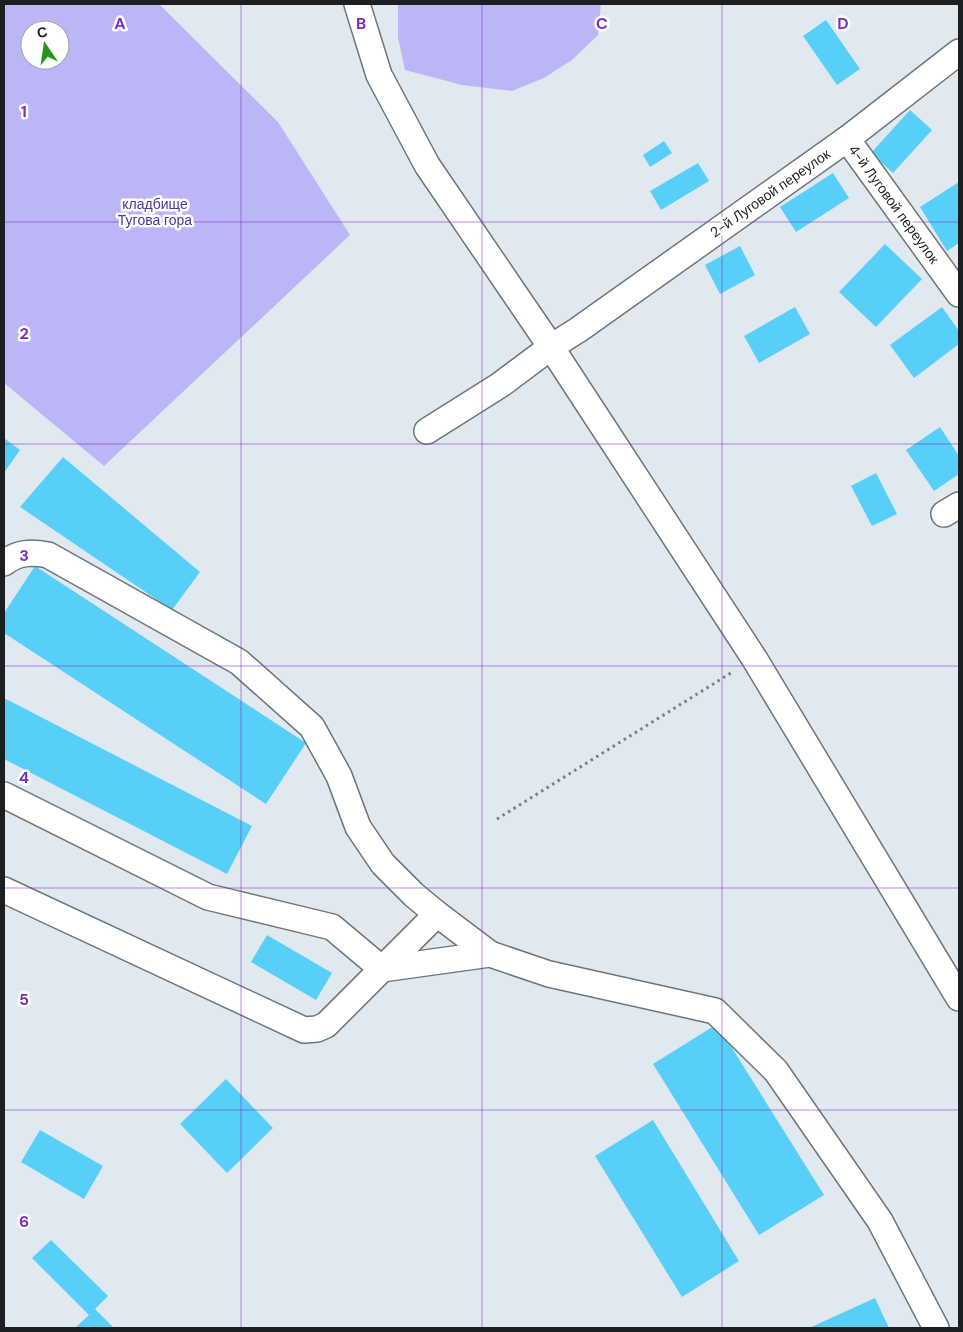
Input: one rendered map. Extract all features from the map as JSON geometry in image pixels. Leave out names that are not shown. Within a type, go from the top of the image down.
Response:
[{"type":"street","points":[[357,4],[379,75],[427,165],[551,347],[754,658],[959,998]]},
{"type":"street","name":"2-й Луговой переулок","points":[[427,432],[500,385],[551,347],[578,330],[847,139],[959,52]]},
{"type":"street","name":"4-й Луговой переулок","points":[[847,139],[959,294]]},
{"type":"street","points":[[4,563],[21,553],[34,552],[48,555],[239,662],[312,727],[339,776],[358,826],[383,864],[414,895],[490,954],[549,974],[715,1011],[776,1071],[880,1221],[936,1328]]},
{"type":"street","points":[[4,795],[208,897],[332,926],[382,969],[490,954]]},
{"type":"street","points":[[4,890],[304,1030],[317,1029],[326,1025],[437,914]]},
{"type":"path","points":[[497,819],[754,658]]},
{"type":"green space","name":"кладбище Тугова гора","points":[[4,4],[159,4],[278,122],[350,235],[104,466],[4,383]]},
{"type":"green space","points":[[398,4],[601,4],[598,35],[572,60],[544,78],[512,91],[462,85],[405,70],[398,38]]},
{"type":"building","points":[[826,20],[860,69],[837,85],[803,36]]},
{"type":"building","points":[[910,110],[932,130],[893,173],[871,153]]},
{"type":"building","points":[[664,141],[672,153],[650,167],[643,155]]},
{"type":"building","points":[[698,163],[709,181],[661,210],[650,191]]},
{"type":"building","points":[[833,173],[849,198],[796,232],[780,207]]},
{"type":"building","points":[[959,182],[959,243],[947,251],[920,207]]},
{"type":"building","points":[[885,244],[922,279],[876,327],[839,292]]},
{"type":"building","points":[[740,246],[755,275],[720,294],[705,265]]},
{"type":"building","points":[[795,307],[810,334],[759,363],[744,336]]},
{"type":"building","points":[[942,307],[959,331],[959,344],[914,378],[890,345]]},
{"type":"building","points":[[940,427],[959,456],[959,474],[934,491],[906,450]]},
{"type":"building","points":[[4,438],[20,450],[4,473]]},
{"type":"building","points":[[63,457],[200,572],[172,610],[20,507]]},
{"type":"building","points":[[876,473],[897,514],[872,526],[851,486]]},
{"type":"building","points":[[35,566],[306,743],[266,804],[4,633],[4,613]]},
{"type":"building","points":[[4,698],[252,826],[227,874],[4,759]]},
{"type":"building","points":[[267,935],[332,973],[316,1000],[251,962]]},
{"type":"building","points":[[717,1024],[824,1195],[759,1235],[653,1064]]},
{"type":"building","points":[[226,1079],[273,1128],[227,1173],[180,1124]]},
{"type":"building","points":[[653,1120],[739,1261],[682,1297],[595,1156]]},
{"type":"building","points":[[40,1130],[103,1166],[84,1199],[21,1162]]},
{"type":"building","points":[[51,1240],[108,1296],[95,1309],[114,1328],[75,1328],[89,1315],[32,1258]]},
{"type":"building","points":[[875,1298],[889,1328],[809,1328]]}]
